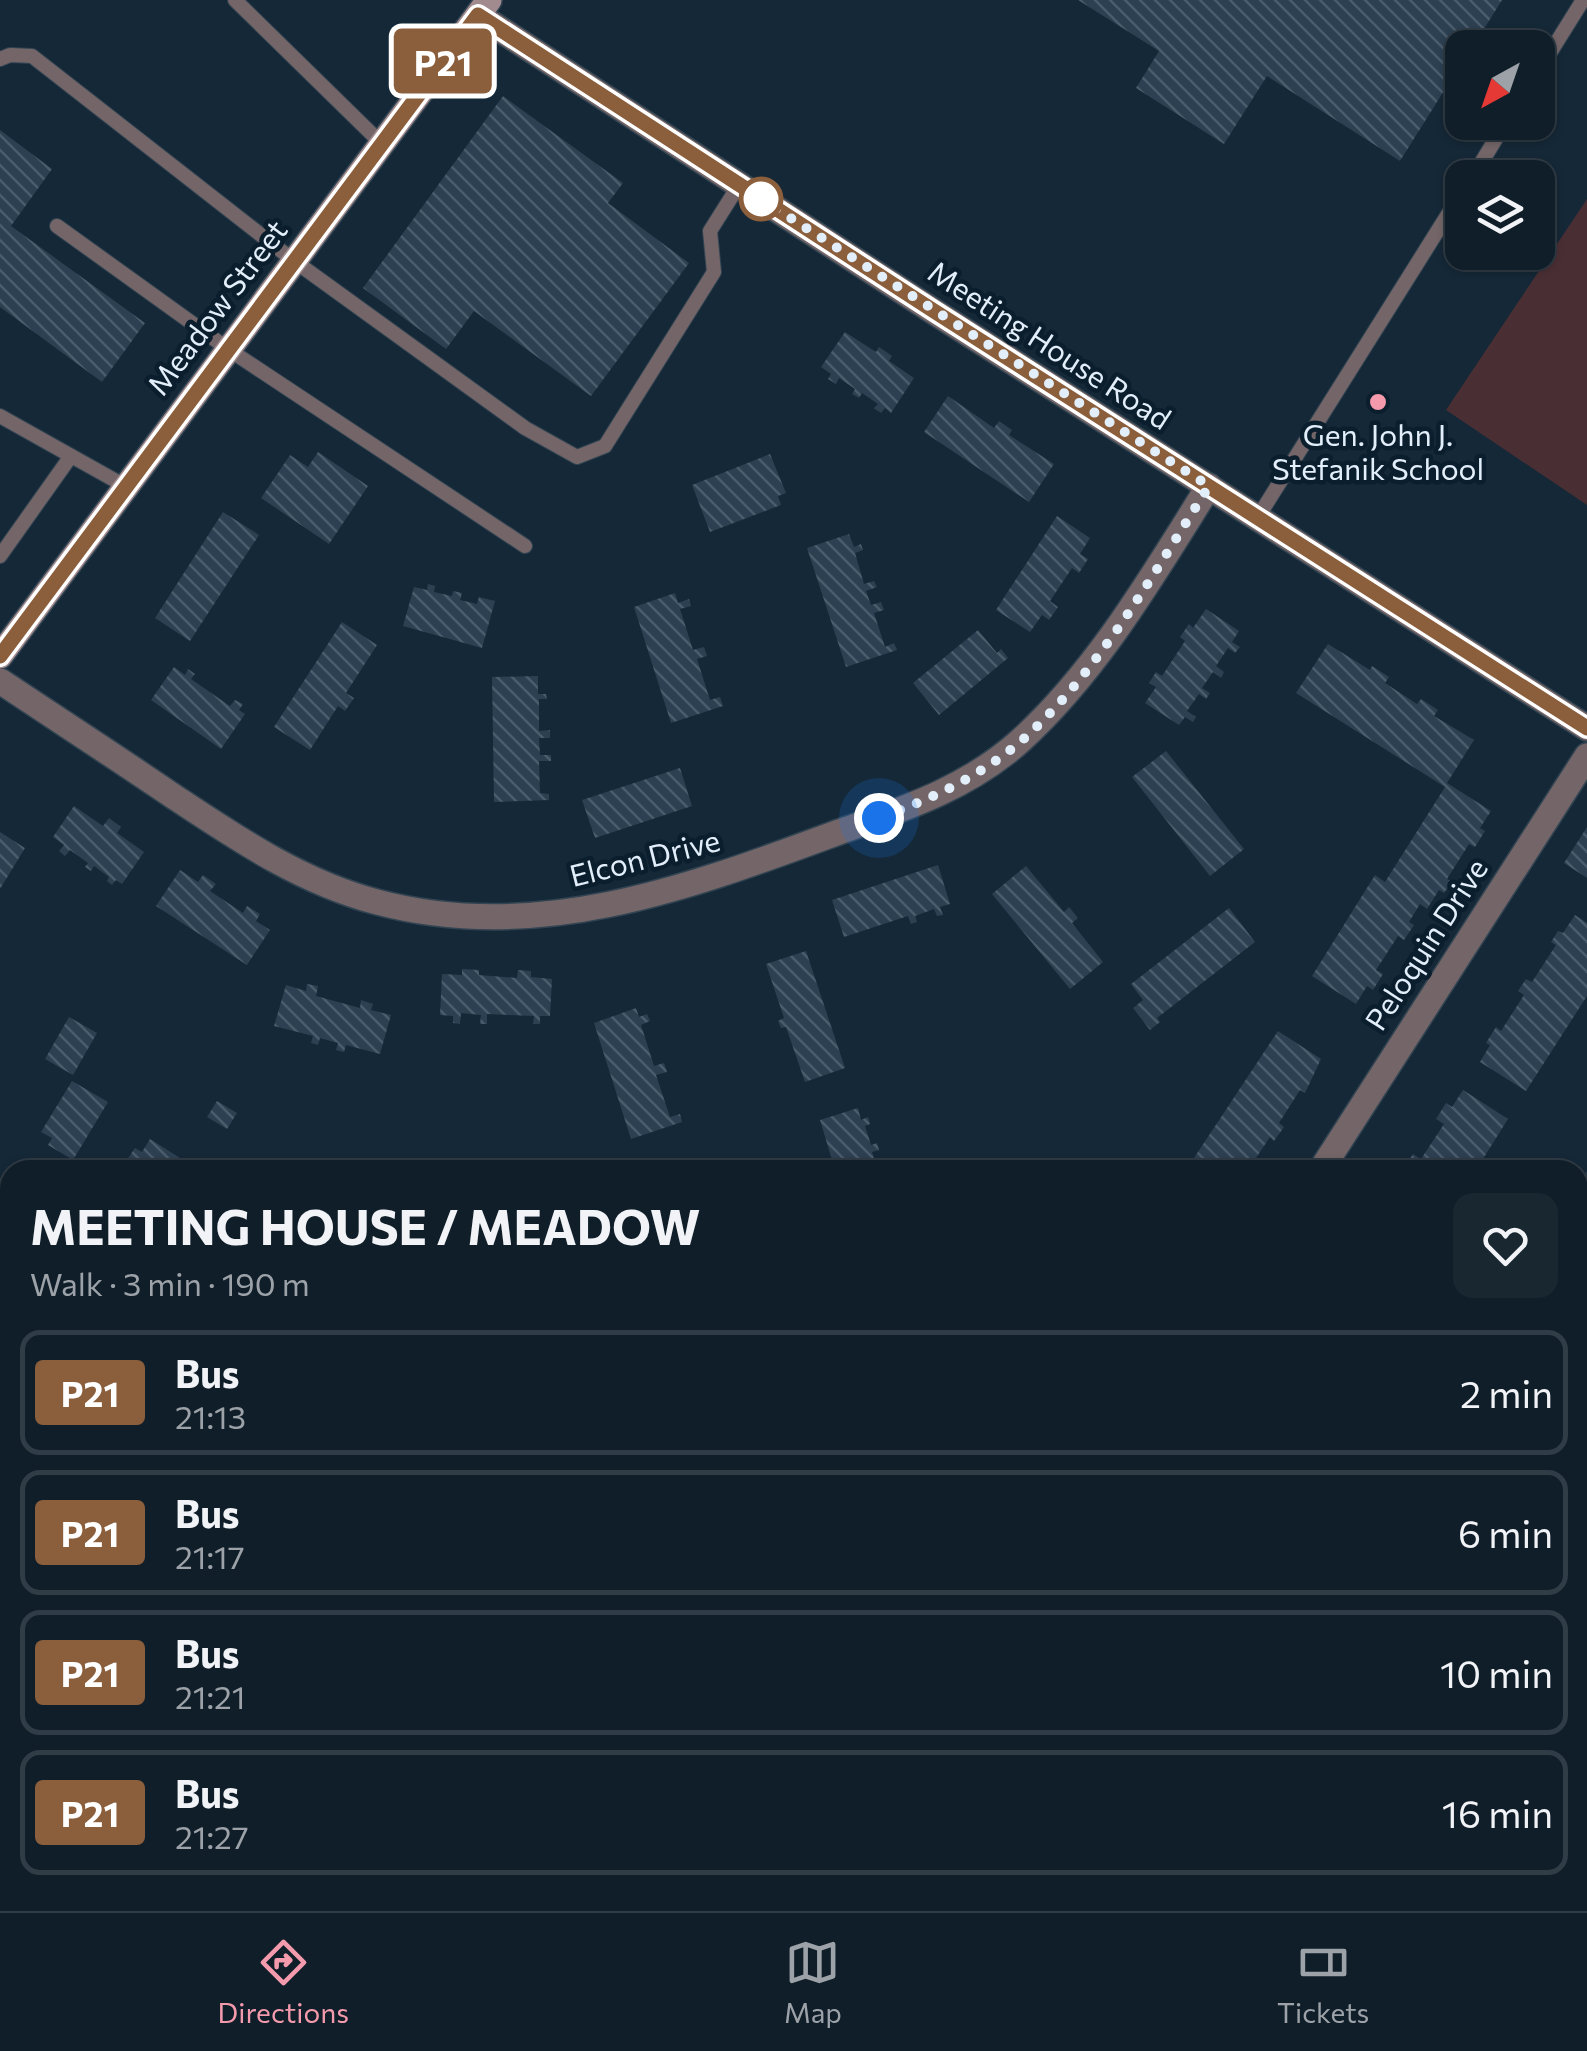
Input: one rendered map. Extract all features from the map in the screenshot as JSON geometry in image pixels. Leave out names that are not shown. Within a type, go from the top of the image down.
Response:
[{"type":"main road","name":"Meadow Street","points":[[0,656],[484,7]]},
{"type":"street","name":"Meeting House Road","points":[[484,7],[738,185],[1587,728]]},
{"type":"street","name":"Elcon Drive","points":[[0,681],[238,840],[330,886],[377,902],[470,917],[582,911],[675,890],[744,868],[916,805],[970,778],[1018,743],[1084,672],[1209,486]]},
{"type":"street","name":"Peloquin Drive","points":[[1327,1160],[1587,756]]},
{"type":"lane","points":[[236,0],[381,143]]},
{"type":"lane","points":[[1555,45],[1583,0]]},
{"type":"lane","points":[[0,59],[10,55],[32,56],[293,260],[526,428],[577,457],[605,446],[714,272],[710,231],[738,185]]},
{"type":"lane","points":[[1258,518],[1445,220]]},
{"type":"lane","points":[[57,226],[228,348],[525,546]]},
{"type":"lane","points":[[0,416],[126,486]]},
{"type":"lane","points":[[0,556],[71,456]]},
{"type":"green space","points":[[1587,199],[1587,505],[1446,410],[1540,270],[1555,270],[1555,247]]},
{"type":"building","points":[[1078,0],[1502,0],[1483,30],[1445,30],[1445,89],[1400,161],[1267,76],[1224,144],[1136,88],[1159,51]]},
{"type":"building","points":[[503,96],[623,183],[608,203],[689,263],[591,396],[474,311],[446,349],[363,288]]},
{"type":"building","points":[[0,130],[52,169],[11,226],[145,323],[102,382],[0,307]]},
{"type":"building","points":[[845,332],[876,352],[879,347],[892,356],[889,361],[914,378],[891,413],[885,408],[881,413],[874,408],[878,404],[862,393],[859,398],[852,394],[855,389],[839,378],[836,384],[828,379],[831,374],[821,367]]},
{"type":"building","points":[[948,396],[994,428],[999,421],[1012,430],[1009,435],[1054,464],[1029,502],[924,432]]},
{"type":"building","points":[[318,452],[368,486],[329,544],[261,498],[290,455],[308,467]]},
{"type":"building","points":[[770,454],[786,493],[778,496],[781,505],[710,532],[692,485]]},
{"type":"building","points":[[223,512],[259,535],[190,641],[155,618]]},
{"type":"building","points":[[1057,516],[1090,538],[1080,554],[1088,559],[1079,573],[1072,568],[1050,601],[1058,607],[1049,620],[1042,615],[1030,632],[996,610]]},
{"type":"building","points":[[849,534],[854,547],[861,544],[863,550],[855,553],[864,584],[874,581],[877,587],[866,591],[871,605],[881,602],[884,610],[874,613],[885,647],[894,643],[897,650],[846,667],[807,548]]},
{"type":"building","points":[[428,584],[435,586],[434,592],[452,596],[453,591],[462,593],[460,600],[477,604],[479,597],[495,601],[482,648],[403,626],[414,587],[427,590]]},
{"type":"building","points":[[675,593],[678,603],[689,599],[691,606],[680,609],[693,650],[704,647],[707,656],[697,659],[710,700],[720,697],[723,706],[671,723],[634,607]]},
{"type":"building","points":[[1206,609],[1239,631],[1232,642],[1240,647],[1235,653],[1228,648],[1216,666],[1224,672],[1221,678],[1213,672],[1202,688],[1210,693],[1206,699],[1199,694],[1187,711],[1196,717],[1193,722],[1185,717],[1179,725],[1145,703],[1156,687],[1149,683],[1156,672],[1162,676],[1185,641],[1180,637],[1189,624],[1193,628]]},
{"type":"building","points":[[342,622],[377,645],[346,693],[354,698],[345,711],[338,706],[310,750],[274,727]]},
{"type":"building","points":[[978,630],[997,653],[1001,649],[1008,658],[939,715],[913,683]]},
{"type":"building","points":[[1328,644],[1389,677],[1385,683],[1417,704],[1421,699],[1438,710],[1434,716],[1474,740],[1447,783],[1491,811],[1480,828],[1485,831],[1475,847],[1469,844],[1447,879],[1452,882],[1444,893],[1439,890],[1427,909],[1420,904],[1409,922],[1414,925],[1404,940],[1398,936],[1376,970],[1383,974],[1373,990],[1367,986],[1356,1004],[1312,976],[1375,875],[1385,882],[1445,787],[1296,693]]},
{"type":"building","points":[[174,667],[185,675],[188,669],[195,674],[191,679],[230,706],[235,700],[243,704],[239,710],[245,714],[221,749],[151,700]]},
{"type":"building","points":[[538,676],[538,694],[546,694],[547,699],[539,699],[539,731],[550,730],[550,738],[539,738],[540,755],[551,755],[551,761],[539,761],[540,793],[549,794],[549,800],[494,802],[492,677]]},
{"type":"building","points":[[1166,751],[1244,849],[1210,876],[1132,777]]},
{"type":"building","points":[[680,768],[692,806],[595,838],[582,800]]},
{"type":"building","points":[[74,806],[103,826],[109,818],[121,827],[117,833],[144,852],[122,884],[116,880],[112,885],[107,881],[109,877],[94,866],[91,871],[85,867],[88,863],[70,850],[65,856],[59,851],[64,845],[53,837]]},
{"type":"building","points":[[1587,827],[1587,878],[1564,863]]},
{"type":"building","points":[[0,832],[25,848],[0,889]]},
{"type":"building","points":[[938,865],[950,904],[940,907],[943,915],[937,916],[934,909],[915,916],[917,922],[911,924],[908,916],[844,937],[832,900]]},
{"type":"building","points":[[1026,866],[1064,912],[1069,907],[1078,918],[1072,923],[1103,962],[1070,989],[992,894]]},
{"type":"building","points":[[180,870],[198,882],[203,875],[216,884],[210,891],[243,913],[247,906],[260,914],[256,921],[270,930],[247,965],[156,906]]},
{"type":"building","points":[[1229,908],[1255,942],[1157,1018],[1160,1022],[1150,1030],[1133,1008],[1143,1000],[1131,984]]},
{"type":"building","points":[[1575,915],[1587,923],[1587,996],[1526,1091],[1480,1062],[1496,1027],[1501,1031],[1524,995],[1518,991],[1526,979],[1532,982],[1556,945],[1551,942],[1558,931],[1563,933]]},
{"type":"building","points":[[806,951],[845,1068],[805,1082],[786,1027],[781,1028],[778,1021],[784,1018],[766,964]]},
{"type":"building","points":[[462,969],[479,970],[479,975],[517,978],[518,970],[531,971],[531,977],[552,979],[550,1016],[540,1016],[540,1024],[533,1024],[534,1016],[487,1014],[487,1024],[480,1024],[481,1015],[461,1013],[460,1024],[453,1023],[453,1016],[440,1015],[442,974],[462,975]]},
{"type":"building","points":[[307,984],[318,986],[316,996],[360,1008],[361,1000],[373,1004],[371,1010],[391,1015],[380,1054],[346,1045],[344,1052],[336,1050],[338,1043],[320,1038],[318,1045],[311,1043],[313,1036],[274,1026],[286,985],[306,991]]},
{"type":"building","points":[[636,1008],[639,1017],[647,1014],[650,1021],[641,1025],[654,1066],[664,1063],[667,1072],[656,1075],[670,1117],[680,1114],[682,1122],[631,1139],[594,1023]]},
{"type":"building","points":[[69,1017],[97,1033],[73,1075],[45,1059]]},
{"type":"building","points":[[1278,1031],[1321,1059],[1305,1093],[1300,1090],[1279,1123],[1284,1127],[1274,1141],[1270,1137],[1255,1160],[1193,1160]]},
{"type":"building","points":[[72,1081],[108,1102],[73,1160],[48,1145],[52,1138],[41,1132]]},
{"type":"building","points":[[1463,1090],[1508,1119],[1482,1160],[1409,1160],[1413,1154],[1421,1159],[1444,1124],[1436,1119],[1446,1103],[1452,1107]]},
{"type":"building","points":[[217,1101],[237,1113],[227,1129],[207,1117]]},
{"type":"building","points":[[858,1108],[861,1120],[868,1117],[870,1124],[865,1126],[871,1145],[877,1143],[879,1150],[872,1152],[875,1160],[832,1160],[820,1120]]},
{"type":"building","points":[[150,1139],[183,1160],[127,1160],[135,1148],[142,1152]]},
{"type":"bus line","name":"P21","points":[[0,656],[478,15],[1587,728]]},
{"type":"place","name":"Gen. John J. Stefanik School","points":[[1378,402]]},
{"type":"route","points":[[761,199],[1209,486],[1110,637],[1040,722],[970,778],[879,818]]}]
